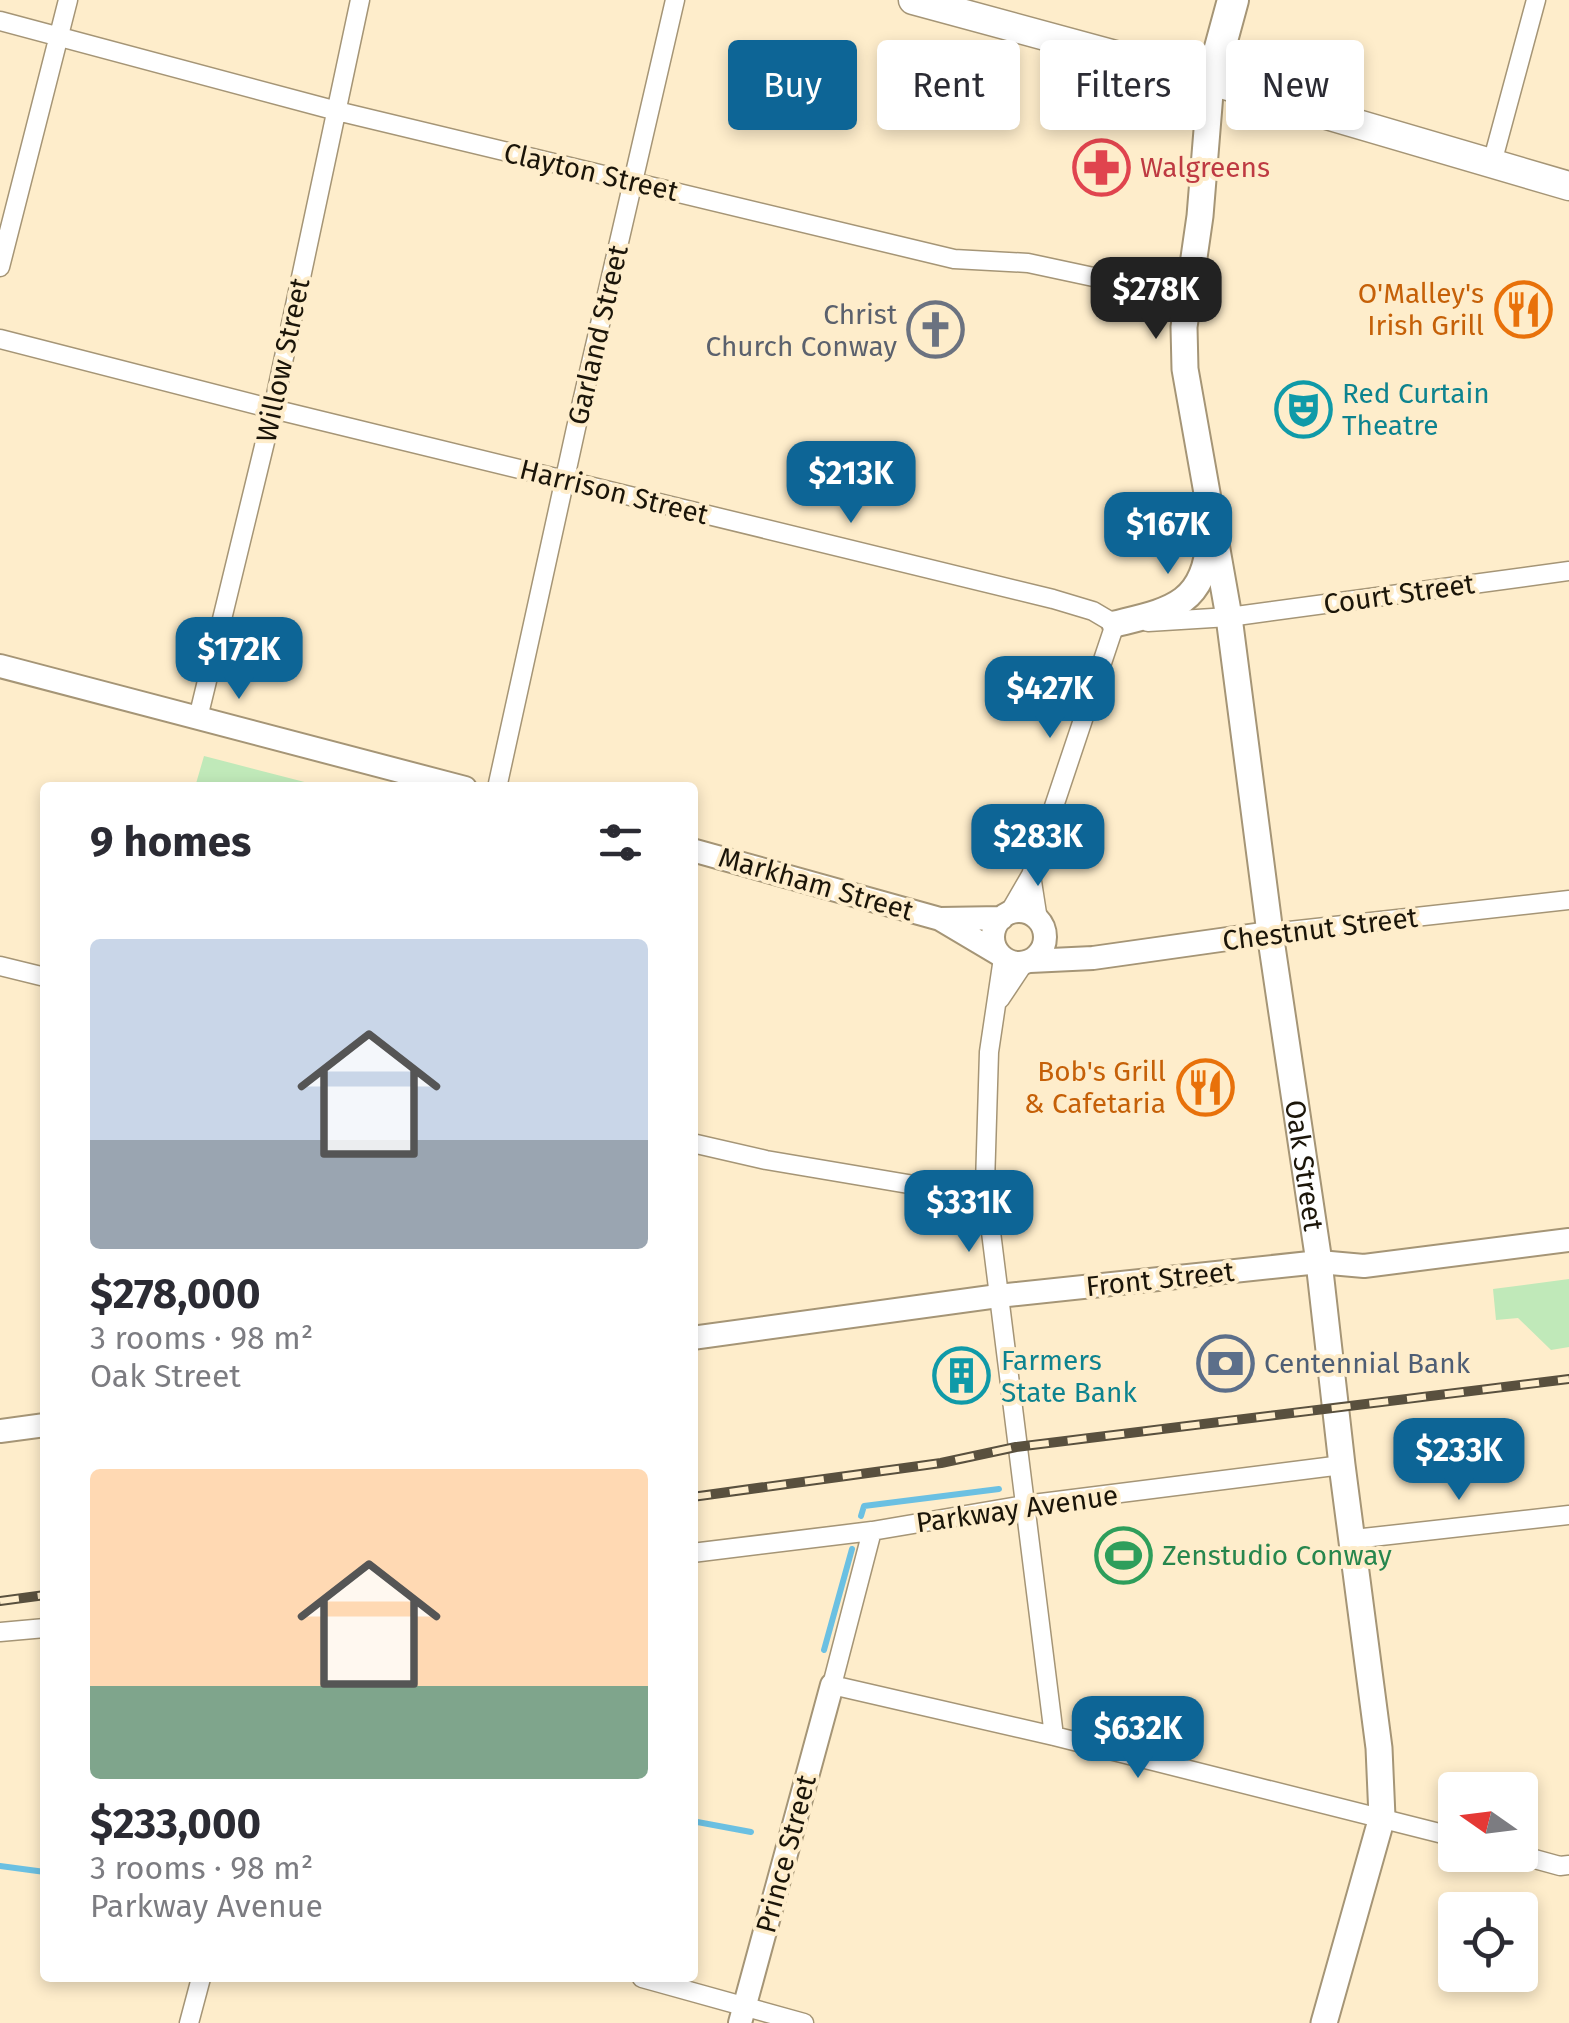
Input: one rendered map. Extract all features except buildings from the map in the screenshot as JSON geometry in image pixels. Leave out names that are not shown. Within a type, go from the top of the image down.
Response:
[{"type":"highway","name":"Oak Street","points":[[1211,81],[1233,0]]},
{"type":"main road","points":[[924,1],[1569,186]]},
{"type":"main road","name":"Oak Street","points":[[1211,81],[1200,216],[1186,298],[1186,380],[1229,616],[1270,934],[1319,1262],[1380,1748],[1382,1817],[1324,2023]]},
{"type":"main road","name":"Oak Street","points":[[1115,624],[1170,610],[1184,602],[1208,554],[1210,516]]},
{"type":"street","points":[[0,267],[68,0]]},
{"type":"street","name":"Willow Street","points":[[198,718],[273,409],[360,0]]},
{"type":"street","name":"Garland Street","points":[[498,782],[675,0]]},
{"type":"street","points":[[1492,163],[1536,0]]},
{"type":"street","name":"Clayton Street","points":[[0,21],[337,112],[954,260],[1028,263],[1186,298]]},
{"type":"street","name":"Harrison Street","points":[[0,339],[1053,600],[1093,611],[1115,624],[1229,616]]},
{"type":"street","name":"Court Street","points":[[1229,616],[1569,570]]},
{"type":"street","points":[[1014,959],[993,939],[1031,874],[1115,624]]},
{"type":"street","points":[[0,666],[443,782]]},
{"type":"street","name":"Markham Street","points":[[698,852],[940,919],[1014,959]]},
{"type":"street","points":[[1031,874],[1044,943],[1014,959],[996,1003],[984,1118],[984,1184],[1054,1736]]},
{"type":"street","name":"Chestnut Street","points":[[1014,959],[1094,958],[1569,900]]},
{"type":"street","points":[[1006,916],[1024,912],[1071,958]]},
{"type":"street","name":"Markham Street","points":[[940,919],[1006,916]]},
{"type":"street","points":[[0,966],[40,976]]},
{"type":"street","points":[[698,1145],[920,1186],[984,1184]]},
{"type":"street","name":"Front Street","points":[[698,1337],[998,1296],[1319,1262],[1364,1266],[1569,1240]]},
{"type":"street","points":[[0,1431],[40,1426]]},
{"type":"street","name":"Parkway Avenue","points":[[698,1553],[1025,1505],[1342,1466]]},
{"type":"street","points":[[1354,1539],[1569,1515]]},
{"type":"street","points":[[872,1530],[832,1685],[1438,1832]]},
{"type":"street","points":[[0,1632],[40,1628]]},
{"type":"street","name":"Prince Street","points":[[742,2015],[832,1685]]},
{"type":"street","points":[[1538,1860],[1569,1865]]},
{"type":"street","points":[[190,2023],[200,1982]]},
{"type":"street","points":[[653,1982],[742,2015],[804,2023]]},
{"type":"green space","points":[[204,756],[305,782],[196,782]]},
{"type":"green space","points":[[1569,1279],[1569,1347],[1551,1350],[1518,1318],[1496,1320],[1493,1289]]},
{"type":"waterway","points":[[861,1516],[864,1506],[999,1489]]},
{"type":"waterway","points":[[824,1650],[852,1549]]},
{"type":"waterway","points":[[698,1822],[751,1832]]},
{"type":"waterway","points":[[0,1866],[40,1871]]},
{"type":"railway","points":[[698,1496],[941,1463],[1016,1447],[1569,1379]]},
{"type":"railway","points":[[0,1601],[40,1596]]},
{"type":"place","name":"Walgreens","points":[[1101,167]]},
{"type":"place","name":"O'Malley's Irish Grill","points":[[1523,309]]},
{"type":"place","name":"Christ Church Conway","points":[[936,330]]},
{"type":"place","name":"Red Curtain Theatre","points":[[1303,409]]},
{"type":"place","name":"Bob's Grill & Cafetaria","points":[[1205,1087]]},
{"type":"place","name":"Centennial Bank","points":[[1225,1363]]},
{"type":"place","name":"Farmers State Bank","points":[[962,1376]]},
{"type":"place","name":"Zenstudio Conway","points":[[1123,1555]]}]
